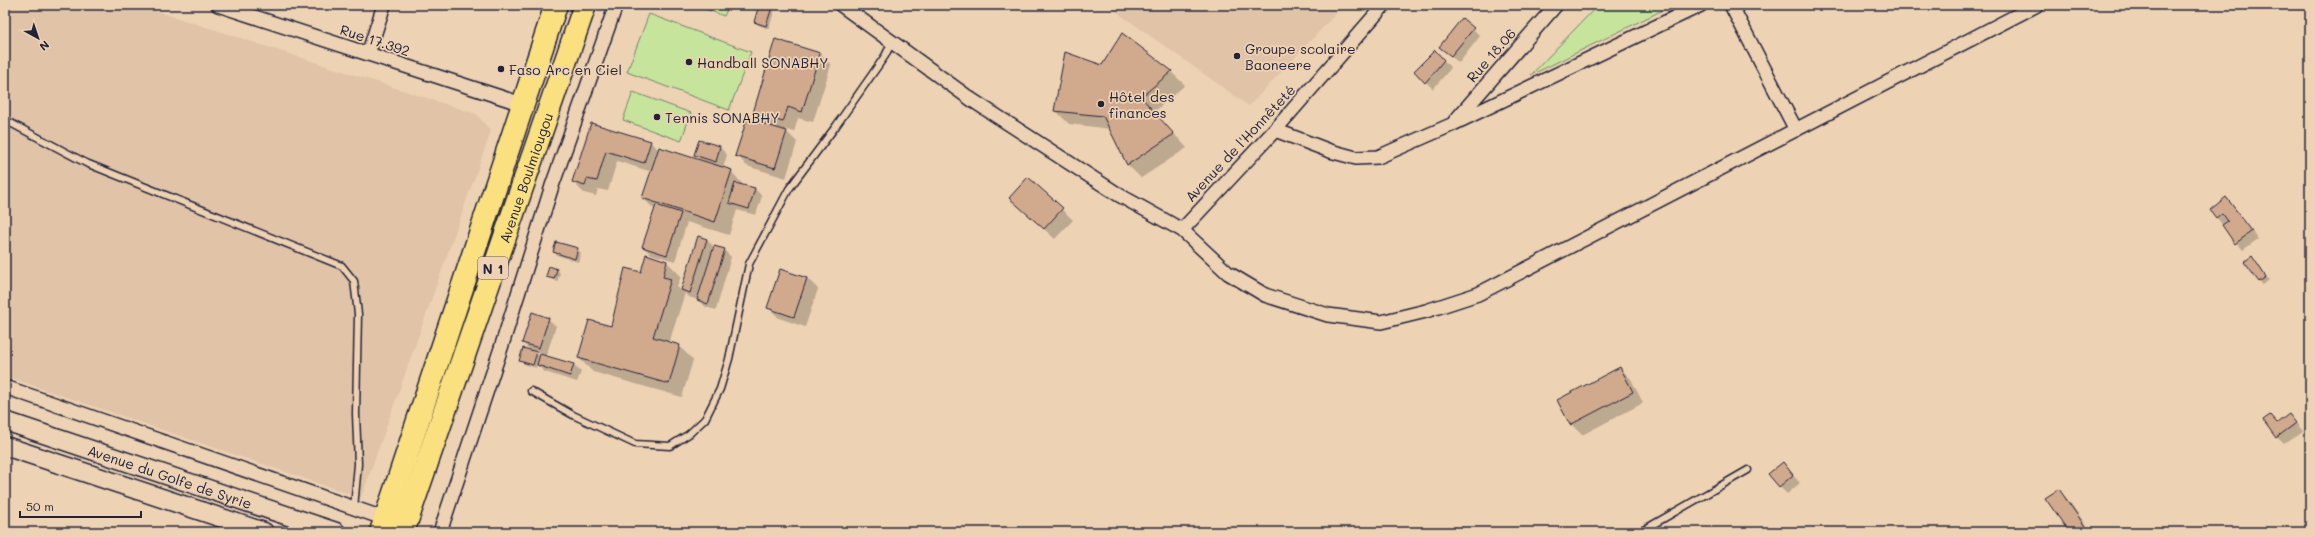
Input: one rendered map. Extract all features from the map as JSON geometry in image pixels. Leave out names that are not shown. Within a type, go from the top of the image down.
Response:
[{"type":"highway","name":"Avenue Boulmiougou","points":[[384,525],[556,5]]},
{"type":"highway","name":"Avenue Boulmiougou","points":[[403,532],[586,5]]},
{"type":"main road","name":"Avenue du Golfe de Syrie","points":[[5,421],[336,532]]},
{"type":"main road","name":"Avenue du Golfe de Syrie","points":[[5,446],[264,532]]},
{"type":"main road","points":[[151,494],[157,472]]},
{"type":"street","points":[[368,54],[384,5]]},
{"type":"street","points":[[441,530],[552,186],[616,5]]},
{"type":"street","points":[[841,5],[972,100],[1119,196],[1182,230],[1228,273],[1265,295],[1328,315],[1381,322],[1426,311],[1478,294],[2037,5]]},
{"type":"street","name":"Avenue de l'Honnêteté","points":[[1182,230],[1275,130],[1384,5]]},
{"type":"street","name":"Rue 18.06","points":[[1451,125],[1556,5]]},
{"type":"street","points":[[1275,130],[1330,151],[1356,158],[1378,157],[1397,150],[1451,125],[1701,5]]},
{"type":"street","points":[[1731,5],[1796,130]]},
{"type":"street","name":"Rue 17.392","points":[[223,6],[522,104]]},
{"type":"street","points":[[5,388],[354,508],[384,525]]},
{"type":"lane","points":[[531,391],[573,415],[634,444],[670,446],[690,434],[705,419],[720,389],[749,264],[789,189],[885,56],[892,42]]},
{"type":"lane","points":[[5,120],[86,163],[342,266],[354,281],[358,314],[356,414],[358,464],[354,508]]},
{"type":"lane","points":[[1640,532],[1748,470]]},
{"type":"shaded area","points":[[5,5],[137,5],[476,114],[491,131],[361,498],[5,376]]},
{"type":"shaded area","name":"Groupe scolaire Baoneere","points":[[1107,5],[1344,5],[1249,106]]},
{"type":"green space","points":[[695,5],[729,5],[724,16]]},
{"type":"green space","points":[[1598,5],[1673,5],[1531,75]]},
{"type":"green space","name":"Handball SONABHY","points":[[649,14],[751,52],[729,110],[627,72]]},
{"type":"green space","name":"Tennis SONABHY","points":[[633,92],[691,113],[681,141],[623,120]]},
{"type":"building","points":[[759,5],[772,7],[766,26],[754,22]]},
{"type":"building","points":[[1462,18],[1474,28],[1451,56],[1439,47]]},
{"type":"building","name":"Hôtel des finances","points":[[1122,33],[1172,71],[1141,97],[1174,134],[1127,165],[1103,116],[1054,111],[1065,52],[1102,65]]},
{"type":"building","points":[[775,39],[820,53],[802,112],[788,107],[783,122],[753,113]]},
{"type":"building","points":[[1435,50],[1444,60],[1425,83],[1414,71]]},
{"type":"building","points":[[747,119],[787,131],[775,168],[735,156]]},
{"type":"building","points":[[591,123],[651,141],[644,163],[606,151],[597,181],[587,179],[585,186],[572,182]]},
{"type":"building","points":[[699,140],[720,146],[716,162],[694,155]]},
{"type":"building","points":[[659,147],[732,170],[715,222],[642,198]]},
{"type":"building","points":[[1028,177],[1063,208],[1044,229],[1009,198]]},
{"type":"building","points":[[735,183],[755,188],[749,209],[729,203]]},
{"type":"building","points":[[2226,197],[2252,231],[2235,244],[2222,225],[2228,221],[2222,213],[2216,218],[2210,210]]},
{"type":"building","points":[[656,205],[681,213],[667,255],[642,247]]},
{"type":"building","points":[[698,236],[707,239],[690,293],[681,290]]},
{"type":"building","points":[[556,242],[578,248],[575,259],[553,252]]},
{"type":"building","points":[[714,246],[725,249],[708,304],[697,300]]},
{"type":"building","points":[[646,254],[667,261],[663,277],[671,279],[653,337],[680,345],[669,384],[578,358],[589,320],[611,326],[625,268],[641,272]]},
{"type":"building","points":[[2252,256],[2266,277],[2259,282],[2244,262]]},
{"type":"building","points":[[549,266],[557,269],[554,279],[546,277]]},
{"type":"building","points":[[780,269],[807,278],[794,317],[767,308]]},
{"type":"building","points":[[532,312],[549,318],[539,348],[522,343]]},
{"type":"building","points":[[523,348],[537,352],[533,365],[519,361]]},
{"type":"building","points":[[540,354],[574,364],[570,376],[537,365]]},
{"type":"building","points":[[1620,367],[1633,392],[1570,425],[1557,400]]},
{"type":"building","points":[[2289,414],[2296,423],[2276,438],[2263,420],[2270,415],[2277,423]]},
{"type":"building","points":[[1783,462],[1793,475],[1779,487],[1768,474]]},
{"type":"building","points":[[2059,489],[2089,532],[2069,532],[2045,498]]},
{"type":"place","name":"Groupe scolaire Baoneere","points":[[1237,56]]},
{"type":"place","name":"Handball SONABHY","points":[[689,62]]},
{"type":"place","name":"Faso Arc en Ciel","points":[[501,69]]},
{"type":"place","name":"Hôtel des finances","points":[[1101,104]]},
{"type":"place","name":"Tennis SONABHY","points":[[657,117]]}]
